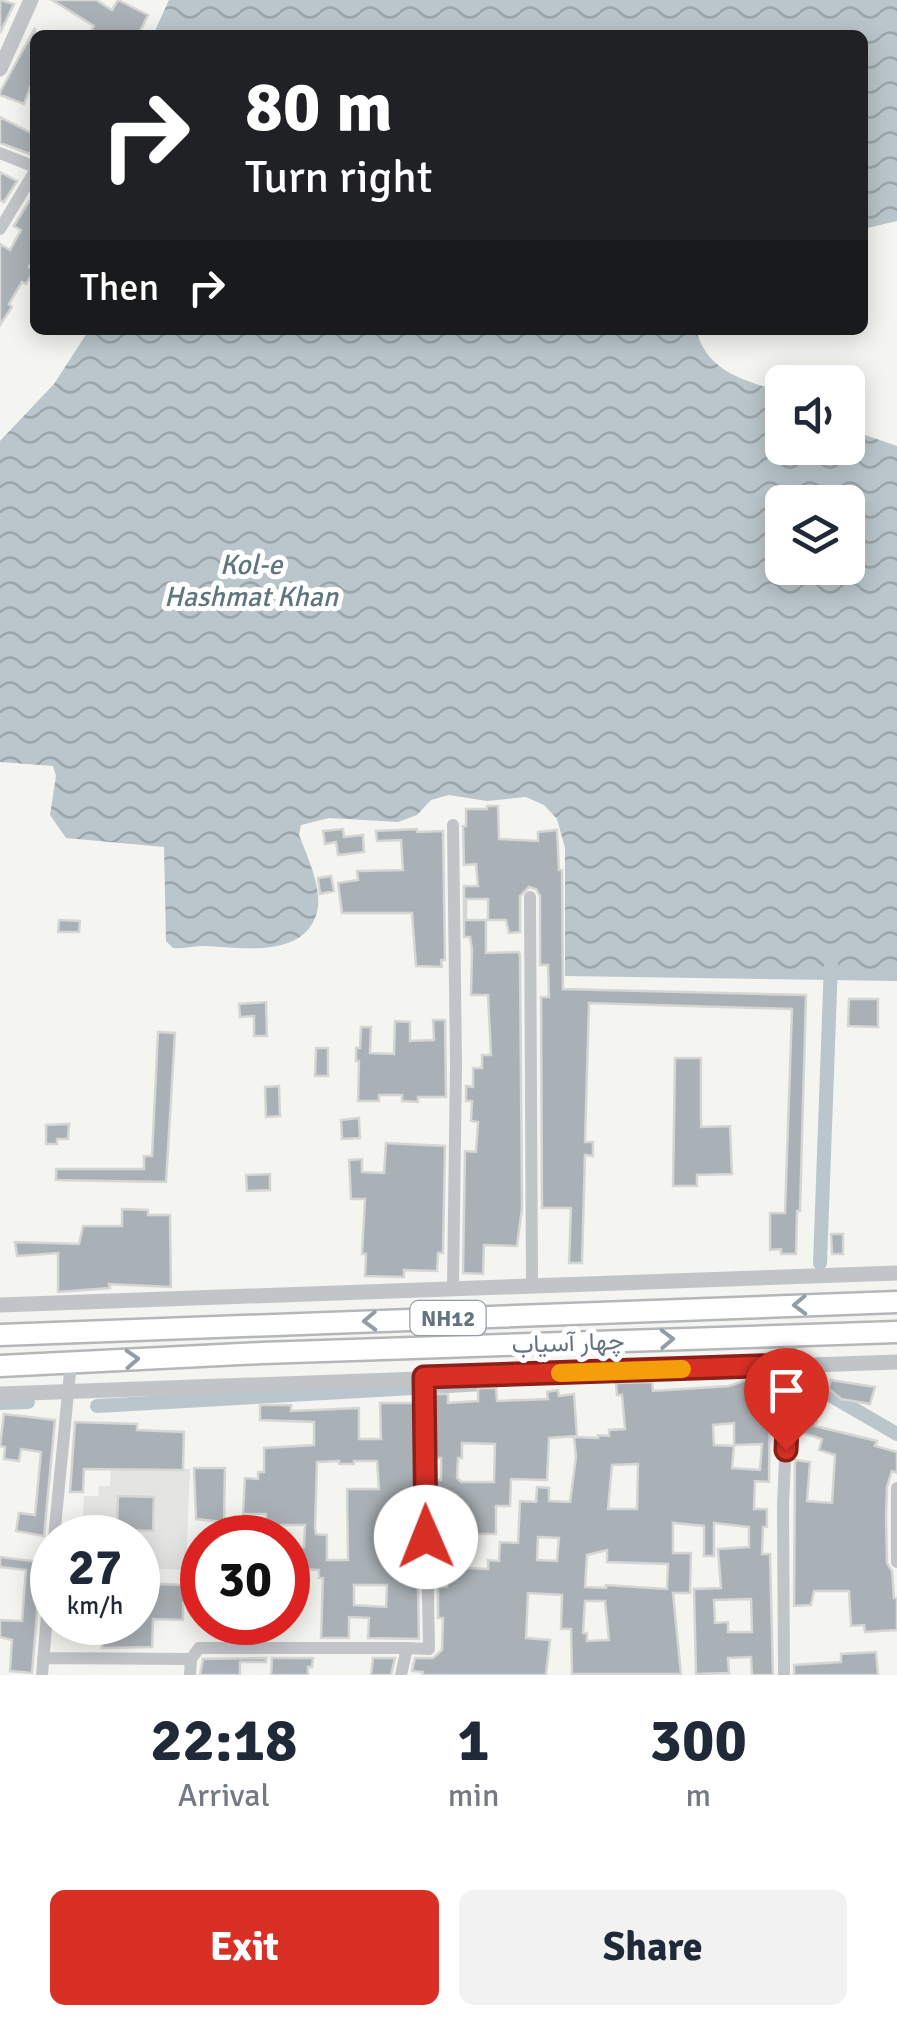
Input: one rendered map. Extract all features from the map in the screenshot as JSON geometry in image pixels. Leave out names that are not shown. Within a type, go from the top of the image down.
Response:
[{"type":"highway","name":"چهار آسیاب","points":[[0,1335],[897,1302]]},
{"type":"highway","name":"چهار آسیاب","points":[[0,1366],[897,1332]]},
{"type":"street","points":[[0,69],[26,2]]},
{"type":"street","points":[[0,153],[30,167]]},
{"type":"street","points":[[0,229],[30,178]]},
{"type":"street","points":[[452,825],[456,1063],[453,1287]]},
{"type":"street","points":[[530,897],[532,1284]]},
{"type":"street","points":[[0,1305],[897,1273]]},
{"type":"street","points":[[784,1675],[783,1504],[791,1334]]},
{"type":"street","points":[[57,1515],[71,1362]]},
{"type":"street","points":[[0,1394],[425,1385],[897,1362]]},
{"type":"street","points":[[190,1675],[191,1659],[198,1648],[429,1649],[425,1385]]},
{"type":"street","points":[[897,1488],[897,1562]]},
{"type":"street","points":[[42,1675],[44,1645]]},
{"type":"street","points":[[401,1675],[407,1648]]},
{"type":"street","points":[[43,1658],[191,1659]]},
{"type":"shaded area","points":[[111,1466],[190,1469],[188,1515],[180,1515],[180,1570],[160,1569],[160,1515],[153,1515],[154,1497],[134,1515],[83,1515],[84,1496],[98,1496],[99,1486],[110,1486]]},
{"type":"water","points":[[169,0],[897,0],[897,221],[868,228],[868,30],[155,30]]},
{"type":"water","name":"Kol-e Hashmat Khan","points":[[86,335],[698,335],[718,365],[765,386],[765,465],[865,465],[865,435],[897,446],[897,981],[565,976],[565,848],[557,819],[544,805],[526,797],[487,801],[449,795],[431,800],[417,815],[398,822],[329,818],[301,825],[299,835],[313,873],[318,903],[310,927],[299,938],[269,947],[173,948],[166,941],[164,847],[66,838],[50,815],[56,776],[53,766],[0,762],[0,441],[54,384]]},
{"type":"building","points":[[0,0],[14,4],[0,33]]},
{"type":"building","points":[[52,0],[96,0],[112,10],[118,0],[148,15],[140,30],[92,30],[94,26]]},
{"type":"building","points":[[30,37],[30,88],[24,104],[0,92]]},
{"type":"building","points":[[0,117],[30,132],[30,154],[0,143]]},
{"type":"building","points":[[0,172],[17,181],[4,202],[0,200]]},
{"type":"building","points":[[29,201],[30,277],[26,284],[22,282],[0,325],[0,244],[10,250],[21,230],[14,226]]},
{"type":"building","points":[[498,806],[499,839],[538,841],[538,832],[557,830],[562,870],[563,989],[806,995],[796,1254],[770,1250],[770,1213],[785,1213],[792,1009],[589,1003],[585,1142],[593,1142],[593,1156],[585,1155],[582,1263],[569,1263],[571,1208],[542,1208],[541,997],[549,997],[548,965],[540,965],[540,896],[529,887],[520,896],[520,932],[509,933],[506,920],[488,920],[488,899],[466,899],[466,920],[486,920],[486,953],[519,952],[520,956],[522,1208],[517,1246],[484,1245],[483,1274],[463,1273],[465,1151],[476,1152],[478,1122],[471,1121],[472,1101],[466,1101],[466,1086],[473,1087],[473,1068],[482,1068],[482,1055],[491,1055],[488,995],[471,995],[472,949],[470,937],[464,937],[464,886],[478,886],[476,864],[464,865],[463,826],[466,809]]},
{"type":"building","points":[[343,829],[344,837],[363,835],[364,852],[338,855],[336,842],[325,844],[323,831]]},
{"type":"building","points":[[376,831],[443,831],[442,967],[416,966],[412,913],[342,913],[338,883],[358,880],[357,871],[403,870],[401,840],[377,841]]},
{"type":"building","points":[[331,876],[334,891],[320,894],[318,878]]},
{"type":"building","points":[[59,920],[80,921],[79,932],[58,932]]},
{"type":"building","points":[[849,999],[878,999],[878,1027],[848,1026]]},
{"type":"building","points":[[266,1002],[267,1036],[254,1036],[254,1016],[240,1017],[239,1004]]},
{"type":"building","points":[[433,1020],[445,1020],[446,1097],[418,1097],[418,1102],[402,1101],[402,1095],[379,1095],[379,1101],[358,1101],[356,1048],[360,1048],[361,1027],[371,1027],[370,1053],[394,1054],[395,1021],[410,1022],[410,1041],[434,1040]]},
{"type":"building","points":[[158,1032],[175,1033],[166,1182],[56,1180],[56,1169],[144,1169],[144,1156],[152,1156]]},
{"type":"building","points":[[316,1048],[328,1048],[328,1076],[315,1076]]},
{"type":"building","points":[[675,1058],[701,1058],[701,1127],[730,1126],[732,1174],[697,1175],[697,1186],[673,1186]]},
{"type":"building","points":[[279,1086],[280,1116],[266,1117],[265,1087]]},
{"type":"building","points":[[359,1118],[360,1138],[342,1139],[341,1120]]},
{"type":"building","points":[[69,1124],[68,1139],[46,1144],[46,1125]]},
{"type":"building","points":[[386,1143],[445,1146],[443,1253],[438,1253],[437,1271],[404,1270],[404,1277],[365,1276],[365,1199],[351,1199],[349,1160],[362,1159],[362,1172],[384,1173]]},
{"type":"building","points":[[270,1174],[270,1190],[247,1191],[246,1175]]},
{"type":"building","points":[[122,1209],[170,1215],[171,1287],[109,1284],[110,1288],[58,1292],[58,1253],[17,1256],[15,1242],[79,1244],[83,1226],[122,1226]]},
{"type":"building","points":[[831,1234],[843,1234],[843,1254],[832,1254]]},
{"type":"building","points":[[831,1380],[875,1387],[870,1404],[841,1399],[829,1389]]},
{"type":"building","points":[[743,1381],[770,1381],[769,1482],[755,1481],[754,1509],[767,1509],[762,1554],[770,1554],[773,1675],[752,1675],[751,1657],[728,1658],[729,1673],[696,1674],[694,1589],[721,1588],[718,1549],[749,1547],[749,1527],[714,1523],[714,1556],[704,1556],[704,1526],[673,1523],[673,1553],[691,1553],[690,1593],[673,1593],[681,1674],[572,1674],[571,1629],[561,1629],[562,1595],[528,1593],[526,1638],[550,1640],[546,1675],[422,1675],[423,1672],[412,1671],[415,1658],[433,1658],[442,1650],[443,1618],[438,1618],[438,1587],[447,1587],[447,1562],[437,1562],[436,1480],[441,1480],[441,1458],[436,1458],[434,1394],[448,1394],[448,1403],[478,1401],[478,1388],[496,1388],[497,1401],[548,1399],[547,1392],[558,1390],[559,1396],[574,1394],[577,1436],[549,1438],[547,1480],[511,1479],[510,1506],[496,1506],[496,1534],[477,1534],[477,1545],[466,1545],[466,1568],[488,1569],[488,1560],[499,1561],[500,1542],[518,1543],[520,1501],[536,1502],[537,1487],[549,1488],[549,1501],[570,1502],[576,1457],[574,1437],[598,1438],[609,1436],[609,1430],[625,1429],[622,1395],[617,1395],[616,1383],[652,1382],[653,1391],[729,1386]],"holes":[[[734,1423],[734,1445],[762,1444],[760,1470],[732,1468],[734,1446],[714,1445],[713,1425]],[[462,1443],[495,1444],[494,1482],[461,1482],[457,1478],[458,1458],[462,1458]],[[638,1464],[637,1509],[608,1509],[612,1465]],[[538,1537],[559,1538],[557,1561],[537,1560]],[[607,1550],[607,1562],[668,1564],[667,1589],[585,1587],[587,1555]],[[751,1599],[752,1632],[728,1632],[728,1622],[715,1623],[714,1600]],[[585,1601],[605,1601],[609,1640],[587,1641],[587,1633],[583,1633]]]},
{"type":"building","points":[[798,1390],[823,1398],[816,1420],[806,1417],[809,1407],[798,1405]]},
{"type":"building","points":[[380,1403],[414,1403],[419,1639],[368,1638],[369,1618],[349,1617],[349,1638],[321,1638],[323,1578],[319,1578],[319,1570],[310,1570],[310,1515],[243,1514],[245,1478],[258,1479],[258,1472],[264,1472],[264,1448],[314,1445],[314,1422],[260,1420],[260,1405],[291,1405],[291,1411],[359,1408],[359,1439],[381,1439]],"holes":[[[377,1461],[379,1489],[347,1489],[348,1560],[327,1560],[327,1535],[316,1534],[315,1528],[317,1462]],[[354,1585],[387,1585],[386,1607],[354,1605]]]},
{"type":"building","points":[[4,1414],[55,1420],[46,1515],[35,1515],[41,1452],[21,1449],[19,1461],[4,1459],[5,1447],[0,1446]]},
{"type":"building","points":[[807,1418],[817,1421],[815,1426],[877,1441],[875,1446],[897,1452],[897,1473],[892,1471],[887,1487],[886,1517],[887,1563],[897,1598],[897,1630],[865,1632],[864,1625],[851,1626],[849,1591],[814,1591],[811,1605],[794,1606],[795,1460],[810,1462],[807,1501],[832,1503],[835,1455],[819,1450],[822,1439],[802,1433]]},
{"type":"building","points":[[75,1422],[137,1424],[137,1430],[184,1432],[183,1470],[84,1469],[83,1492],[70,1492]]},
{"type":"building","points":[[194,1468],[225,1468],[224,1515],[196,1515]]},
{"type":"building","points":[[118,1496],[154,1497],[153,1515],[117,1515]]},
{"type":"building","points":[[19,1513],[35,1515],[30,1515],[30,1534],[16,1531]]},
{"type":"building","points":[[0,1557],[30,1561],[32,1673],[10,1671],[12,1640],[0,1637],[0,1620],[22,1621],[26,1570],[0,1567]]},
{"type":"building","points":[[160,1584],[180,1585],[180,1620],[160,1619]]},
{"type":"building","points":[[102,1645],[152,1645],[152,1647],[102,1648]]},
{"type":"building","points":[[876,1652],[878,1675],[794,1675],[794,1665],[841,1662],[841,1654]]},
{"type":"building","points":[[266,1658],[266,1662],[240,1662],[240,1675],[200,1675],[203,1659]]},
{"type":"building","points":[[272,1658],[313,1658],[312,1667],[308,1667],[308,1675],[271,1675]]},
{"type":"building","points":[[373,1658],[395,1658],[391,1675],[371,1675]]},
{"type":"waterway","points":[[820,1263],[831,963]]},
{"type":"waterway","points":[[809,1383],[897,1434]]},
{"type":"waterway","points":[[97,1406],[484,1384]]},
{"type":"waterway","points":[[0,1403],[28,1402]]},
{"type":"slow traffic","points":[[560,1373],[682,1369]]},
{"type":"route","points":[[426,1537],[424,1377],[790,1365],[786,1450]]}]
